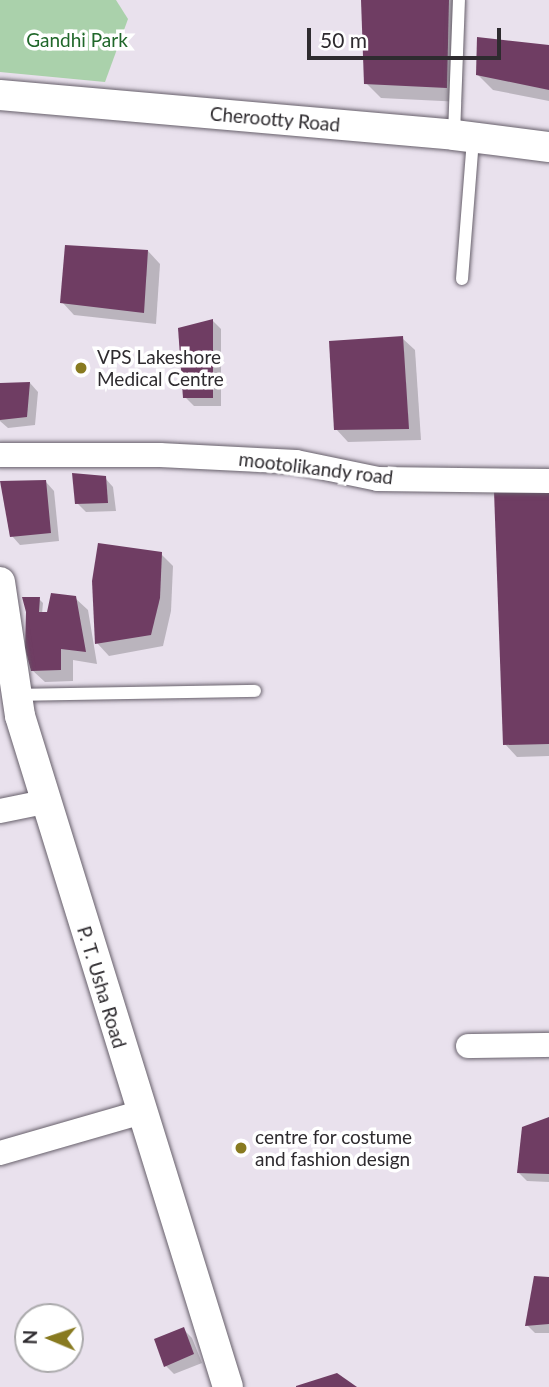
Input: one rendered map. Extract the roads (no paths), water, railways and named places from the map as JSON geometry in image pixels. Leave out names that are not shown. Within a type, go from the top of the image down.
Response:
[{"type":"street","name":"Cherootty Road","points":[[0,95],[464,136],[549,147]]},
{"type":"street","name":"mootolikandy road","points":[[0,455],[160,455],[296,462],[378,478],[549,481]]},
{"type":"street","name":"P. T. Usha Road","points":[[0,582],[16,695],[44,802],[228,1387]]},
{"type":"street","points":[[0,811],[44,802]]},
{"type":"street","points":[[468,1046],[549,1045]]},
{"type":"street","points":[[0,1153],[142,1112]]},
{"type":"lane","points":[[459,0],[464,136],[462,279]]},
{"type":"lane","points":[[16,695],[256,691]]},
{"type":"place","name":"VPS Lakeshore Medical Centre","points":[[81,368]]},
{"type":"place","name":"centre for costume and fashion design","points":[[241,1148]]},
{"type":"park label","name":"Gandhi Park","points":[[77,40]]}]
